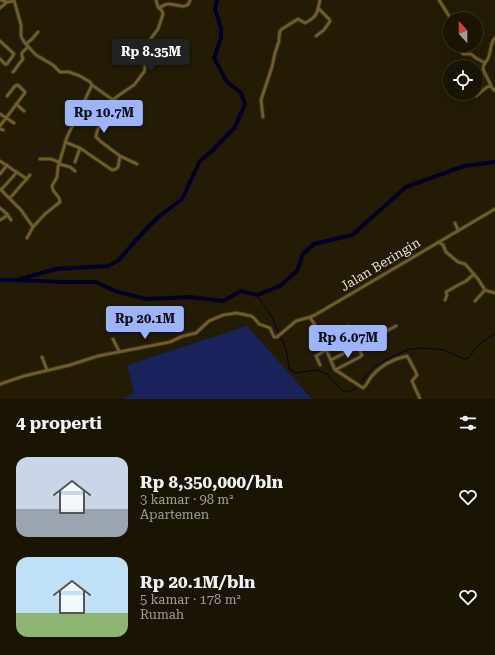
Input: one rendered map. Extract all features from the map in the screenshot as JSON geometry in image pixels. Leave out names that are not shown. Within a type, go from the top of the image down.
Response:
[{"type":"street","points":[[1,0],[6,2]]},
{"type":"street","points":[[0,8],[6,2],[14,0],[21,25],[22,40],[36,54],[53,65],[60,72],[69,72],[90,82],[96,90],[113,100],[115,104],[114,106],[124,114]]},
{"type":"street","points":[[113,100],[119,94],[134,85],[144,72],[145,68],[142,57],[143,51],[159,26],[163,13],[156,0]]},
{"type":"street","points":[[159,8],[169,4],[187,6],[190,0]]},
{"type":"street","points":[[263,117],[261,100],[272,67],[280,31],[298,19],[303,22],[307,22],[316,14],[320,0]]},
{"type":"street","points":[[439,0],[447,12]]},
{"type":"street","points":[[316,36],[324,30],[330,20],[318,8]]},
{"type":"street","points":[[13,72],[23,59],[21,53],[38,32]]},
{"type":"street","points":[[495,38],[492,42],[488,58],[483,65],[483,69],[495,91]]},
{"type":"street","points":[[0,41],[14,54],[7,64],[0,59]]},
{"type":"street","points":[[462,52],[465,54],[471,54],[479,61],[484,63]]},
{"type":"street","points":[[27,238],[33,227],[60,201],[52,188],[57,177],[65,142],[92,85]]},
{"type":"street","points":[[483,91],[491,85]]},
{"type":"street","points":[[1,128],[6,118],[24,94],[24,91],[16,86],[7,96]]},
{"type":"street","points":[[16,104],[24,111]]},
{"type":"street","points":[[114,106],[96,132],[96,137],[120,156],[137,164]]},
{"type":"street","points":[[0,114],[14,123]]},
{"type":"street","points":[[65,142],[80,148],[112,170],[118,167],[120,156]]},
{"type":"street","points":[[75,162],[80,148]]},
{"type":"street","points":[[40,159],[51,160],[70,167],[75,171]]},
{"type":"street","points":[[0,161],[27,179]]},
{"type":"street","points":[[0,174],[7,165]]},
{"type":"street","points":[[17,172],[1,189],[21,210],[33,227]]},
{"type":"street","points":[[10,198],[30,175]]},
{"type":"street","points":[[0,208],[11,220]]},
{"type":"street","name":"Jalan Beringin","points":[[119,351],[170,342],[183,336],[196,333],[216,317],[223,315],[240,314],[252,316],[259,324],[270,328],[274,337],[277,337],[296,321],[310,317],[495,209]]},
{"type":"street","points":[[0,220],[8,215]]},
{"type":"street","points":[[456,224],[458,230]]},
{"type":"street","points":[[437,242],[442,244],[446,252],[458,262],[465,264],[488,292],[495,293]]},
{"type":"street","points":[[445,300],[447,292],[466,282],[474,274]]},
{"type":"street","points":[[475,301],[486,290]]},
{"type":"street","points":[[310,317],[335,370],[363,388],[382,366],[393,360],[408,356],[417,375],[412,381],[420,399]]},
{"type":"street","points":[[335,370],[362,355],[347,326]]},
{"type":"street","points":[[330,360],[396,326]]},
{"type":"street","points":[[322,340],[329,336]]},
{"type":"street","points":[[0,384],[24,376],[119,351],[113,339]]},
{"type":"street","points":[[320,365],[316,356],[331,347]]},
{"type":"street","points":[[42,357],[47,370]]},
{"type":"shaded area","points":[[247,326],[312,399],[122,399],[134,393],[127,365]]},
{"type":"waterway","points":[[20,279],[56,269],[108,266],[119,260],[157,218],[182,199],[200,161],[235,127],[245,104],[241,93],[227,82],[214,58],[221,38],[221,28],[215,9],[217,0]]},
{"type":"waterway","points":[[0,280],[96,282],[115,291],[146,299],[190,297],[223,301],[241,291],[257,295],[280,286],[297,271],[303,254],[314,244],[352,235],[406,187],[464,166],[495,162]]},
{"type":"waterway","points":[[257,295],[272,317],[286,349],[289,368],[295,373],[317,370],[327,374],[342,390],[347,392],[357,388],[374,367],[393,356],[410,349],[423,348],[444,350],[464,359],[468,358],[483,341],[495,334]]}]
